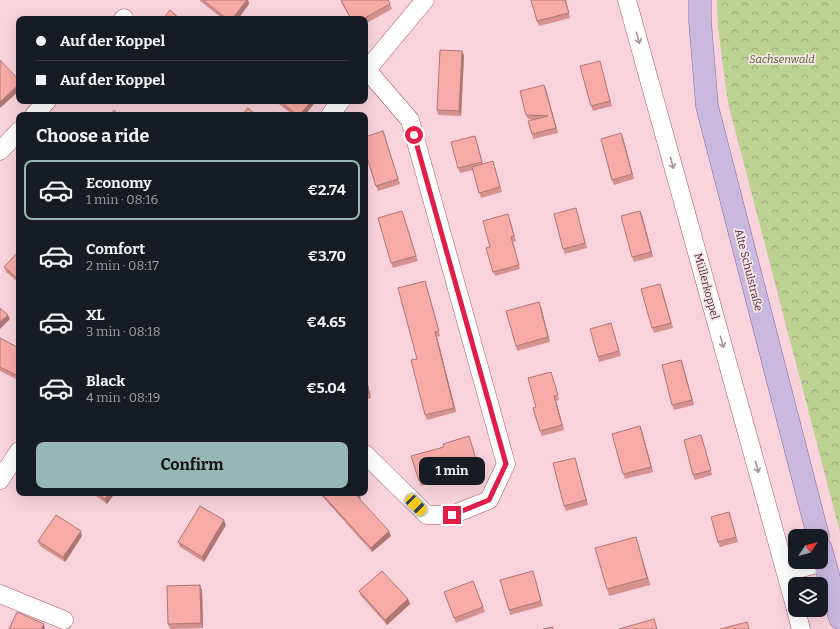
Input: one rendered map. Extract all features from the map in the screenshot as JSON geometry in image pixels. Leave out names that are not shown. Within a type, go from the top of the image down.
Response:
[{"type":"main road","name":"Alte Schulstraße","points":[[700,0],[700,21],[707,106],[816,529]]},
{"type":"main road","points":[[827,569],[840,618]]},
{"type":"street","points":[[368,69],[425,0]]},
{"type":"street","name":"Müllerkoppel","points":[[627,0],[788,580]]},
{"type":"street","points":[[368,73],[410,120],[506,464],[489,500],[452,515],[427,515],[368,457]]},
{"type":"street","points":[[37,112],[44,104]]},
{"type":"street","points":[[332,112],[339,104]]},
{"type":"street","points":[[0,151],[16,134]]},
{"type":"street","points":[[0,480],[16,456]]},
{"type":"street","points":[[786,572],[793,569]]},
{"type":"street","points":[[0,594],[64,620]]},
{"type":"street","points":[[798,617],[801,629]]},
{"type":"green space","name":"Sachsenwald","points":[[717,0],[840,0],[840,532],[728,103],[718,27]]},
{"type":"building","points":[[203,0],[247,0],[234,16],[223,16]]},
{"type":"building","points":[[341,0],[388,0],[390,4],[368,16],[349,16]]},
{"type":"building","points":[[531,0],[565,0],[569,13],[537,21]]},
{"type":"building","points":[[170,10],[177,16],[165,16]]},
{"type":"building","points":[[440,50],[462,51],[459,111],[437,110]]},
{"type":"building","points":[[0,60],[16,77],[16,87],[0,102]]},
{"type":"building","points":[[600,61],[610,101],[591,106],[580,66]]},
{"type":"building","points":[[544,85],[556,128],[532,134],[528,121],[548,116],[526,115],[520,91]]},
{"type":"building","points":[[284,104],[309,104],[302,112],[293,112]]},
{"type":"building","points":[[248,108],[253,112],[245,112]]},
{"type":"building","points":[[383,131],[398,179],[376,186],[368,161],[368,136]]},
{"type":"building","points":[[621,133],[632,174],[612,180],[601,139]]},
{"type":"building","points":[[475,136],[482,162],[458,168],[451,142]]},
{"type":"building","points":[[493,161],[500,187],[479,193],[472,167]]},
{"type":"building","points":[[576,208],[585,243],[563,249],[554,214]]},
{"type":"building","points":[[402,211],[416,256],[391,263],[378,218]]},
{"type":"building","points":[[640,211],[651,252],[632,257],[621,216]]},
{"type":"building","points":[[508,214],[514,236],[511,237],[519,265],[493,272],[486,248],[490,247],[483,221]]},
{"type":"building","points":[[16,254],[16,277],[4,267]]},
{"type":"building","points":[[425,281],[439,331],[435,332],[454,408],[425,415],[411,360],[417,359],[398,288]]},
{"type":"building","points":[[660,284],[671,323],[652,328],[641,289]]},
{"type":"building","points":[[539,302],[548,337],[516,346],[506,311]]},
{"type":"building","points":[[0,308],[8,315],[0,322]]},
{"type":"building","points":[[611,323],[619,351],[598,357],[590,329]]},
{"type":"building","points":[[0,338],[16,346],[16,375],[0,367]]},
{"type":"building","points":[[681,360],[692,400],[672,405],[662,365]]},
{"type":"building","points":[[551,372],[558,395],[554,396],[562,425],[540,431],[533,408],[536,407],[528,378]]},
{"type":"building","points":[[640,426],[651,467],[623,474],[612,434]]},
{"type":"building","points":[[701,435],[711,470],[693,475],[684,440]]},
{"type":"building","points":[[469,436],[479,469],[452,477],[451,472],[419,481],[411,456],[444,447],[443,444]]},
{"type":"building","points":[[575,458],[586,500],[564,506],[553,463]]},
{"type":"building","points":[[324,496],[357,496],[389,531],[371,548]]},
{"type":"building","points":[[200,506],[224,520],[202,557],[178,542]]},
{"type":"building","points":[[729,512],[736,537],[718,542],[711,517]]},
{"type":"building","points":[[56,515],[81,531],[63,557],[38,541]]},
{"type":"building","points":[[636,537],[647,578],[607,589],[595,548]]},
{"type":"building","points":[[382,571],[408,599],[385,620],[359,591]]},
{"type":"building","points":[[533,571],[541,601],[509,610],[500,580]]},
{"type":"building","points":[[473,581],[483,607],[454,618],[444,592]]},
{"type":"building","points":[[200,585],[201,623],[168,624],[167,586]]},
{"type":"building","points":[[17,612],[44,624],[41,629],[9,629]]},
{"type":"building","points":[[654,619],[657,629],[619,629]]},
{"type":"building","points":[[747,622],[749,629],[720,629]]},
{"type":"route","points":[[414,135],[506,464],[489,500],[452,515]]}]
